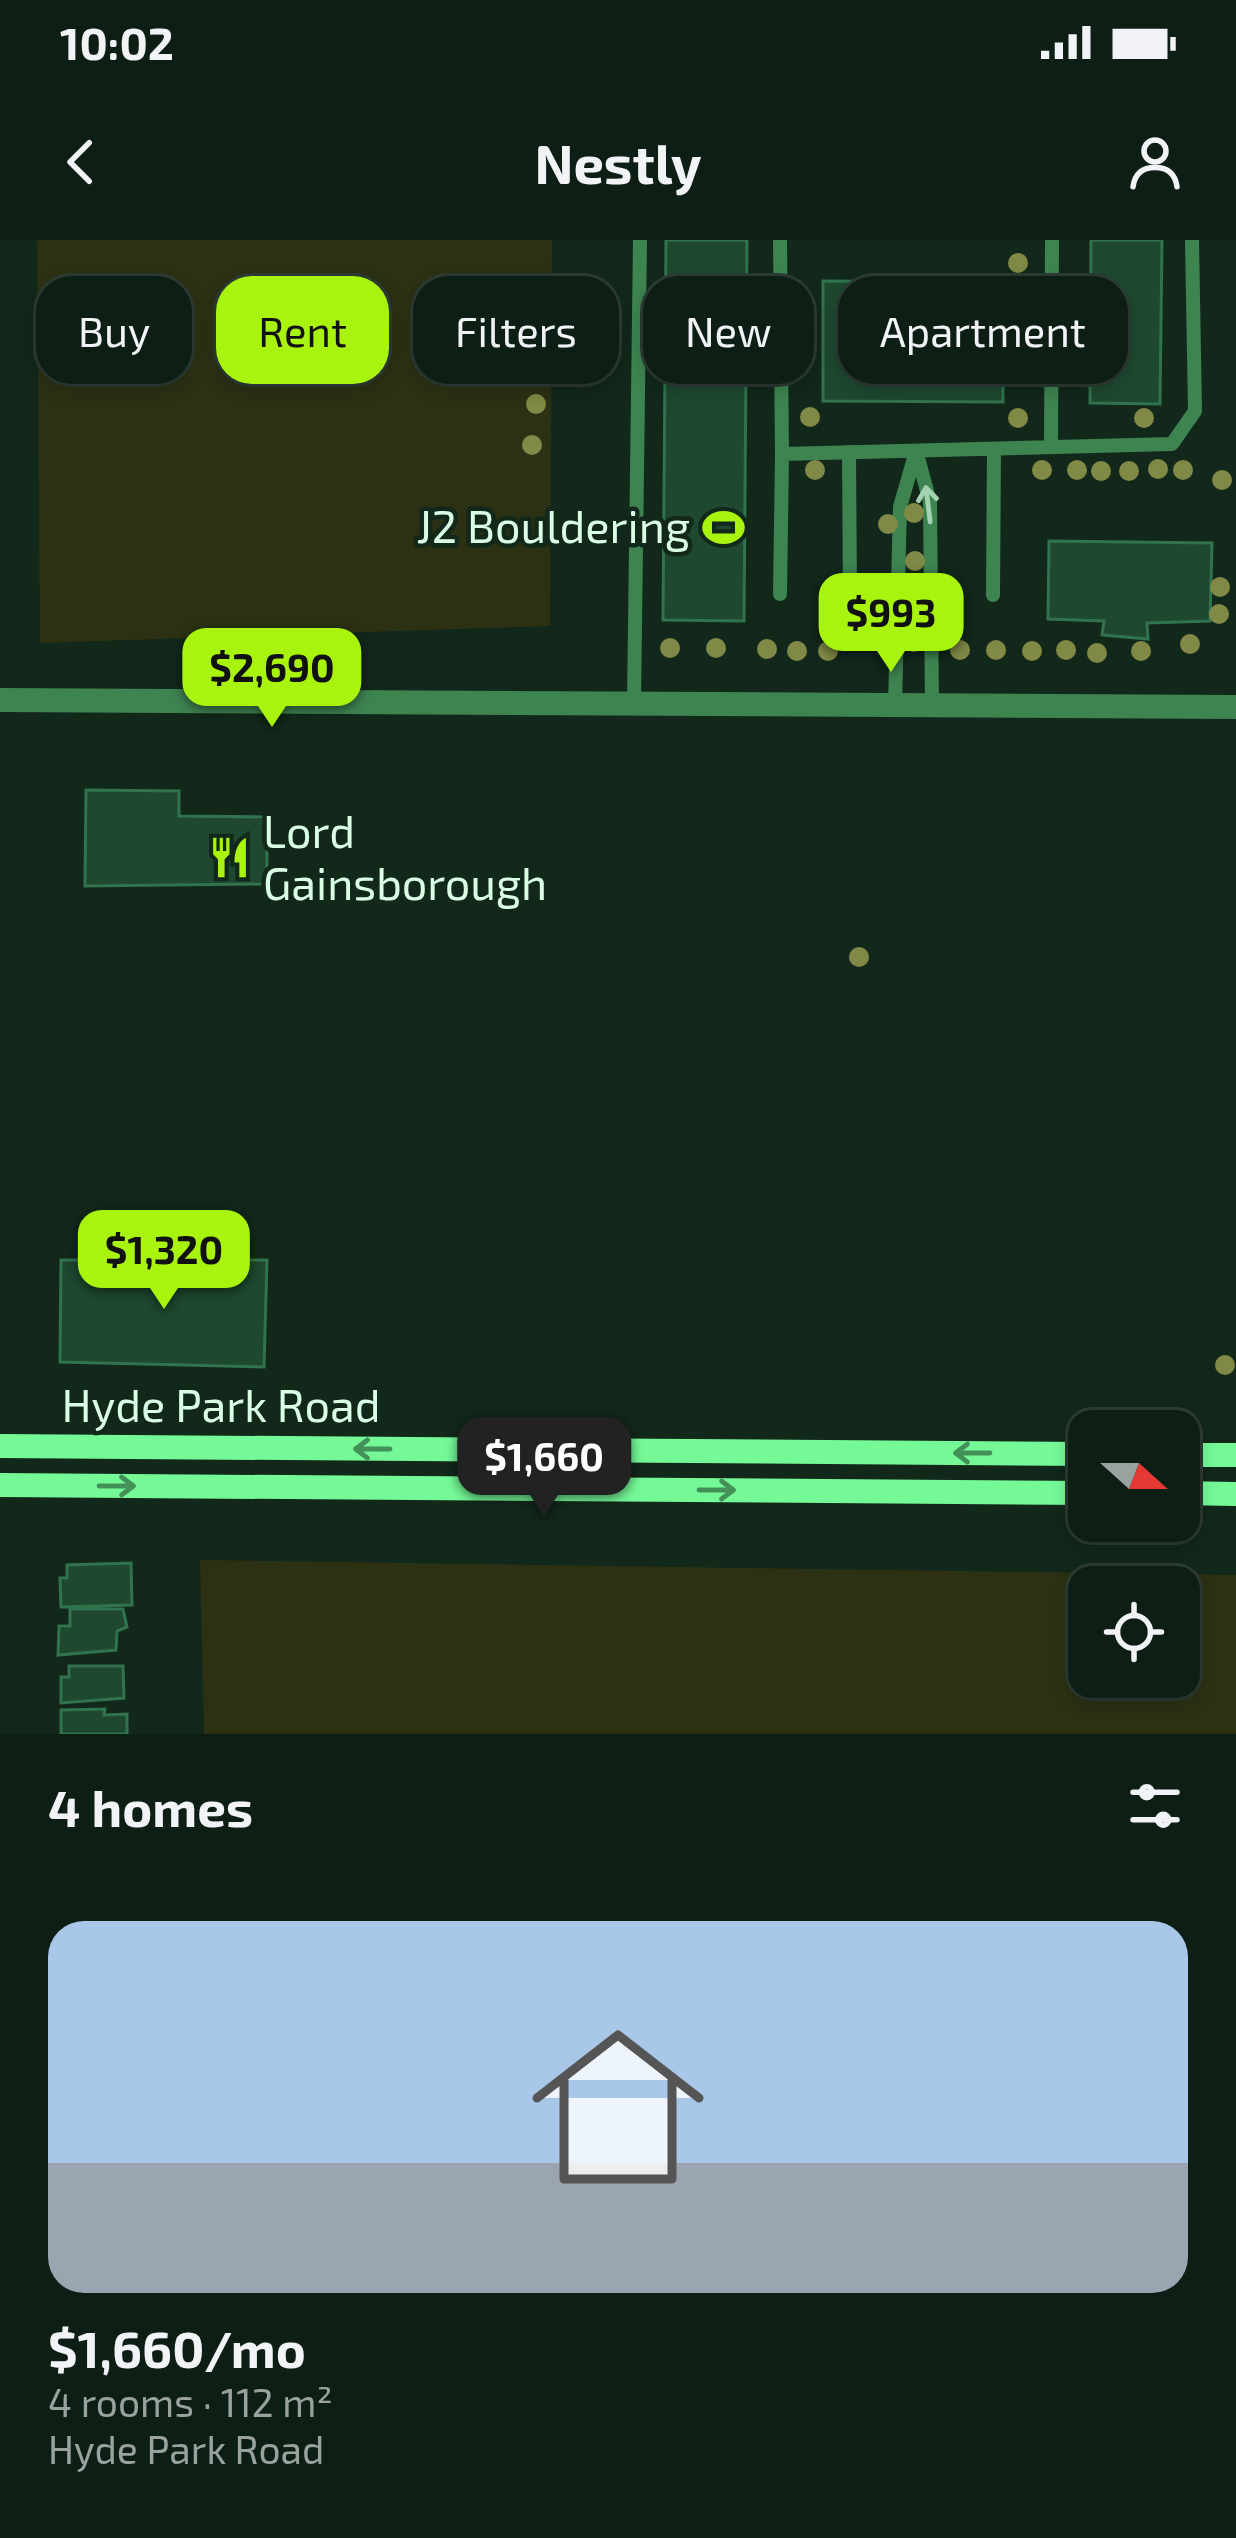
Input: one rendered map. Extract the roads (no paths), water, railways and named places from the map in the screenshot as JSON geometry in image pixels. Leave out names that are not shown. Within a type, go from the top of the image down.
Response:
[{"type":"main road","name":"Hyde Park Road","points":[[0,1446],[1068,1454]]},
{"type":"main road","points":[[1200,1455],[1236,1455]]},
{"type":"main road","name":"Hyde Park Road","points":[[0,1485],[1068,1493]]},
{"type":"main road","points":[[1200,1493],[1236,1494]]},
{"type":"street","points":[[0,700],[1236,707]]},
{"type":"lane","points":[[634,703],[640,240]]},
{"type":"lane","points":[[780,240],[780,594]]},
{"type":"lane","points":[[1051,447],[1052,240]]},
{"type":"lane","points":[[782,454],[1172,444],[1195,411],[1192,240]]},
{"type":"lane","points":[[993,595],[994,449]]},
{"type":"lane","points":[[895,705],[900,507],[916,451]]},
{"type":"lane","points":[[916,451],[930,502],[932,705]]},
{"type":"lane","points":[[849,452],[850,597]]},
{"type":"place","name":"J2 Bouldering","points":[[724,527]]},
{"type":"place","name":"Lord Gainsborough","points":[[229,858]]}]
